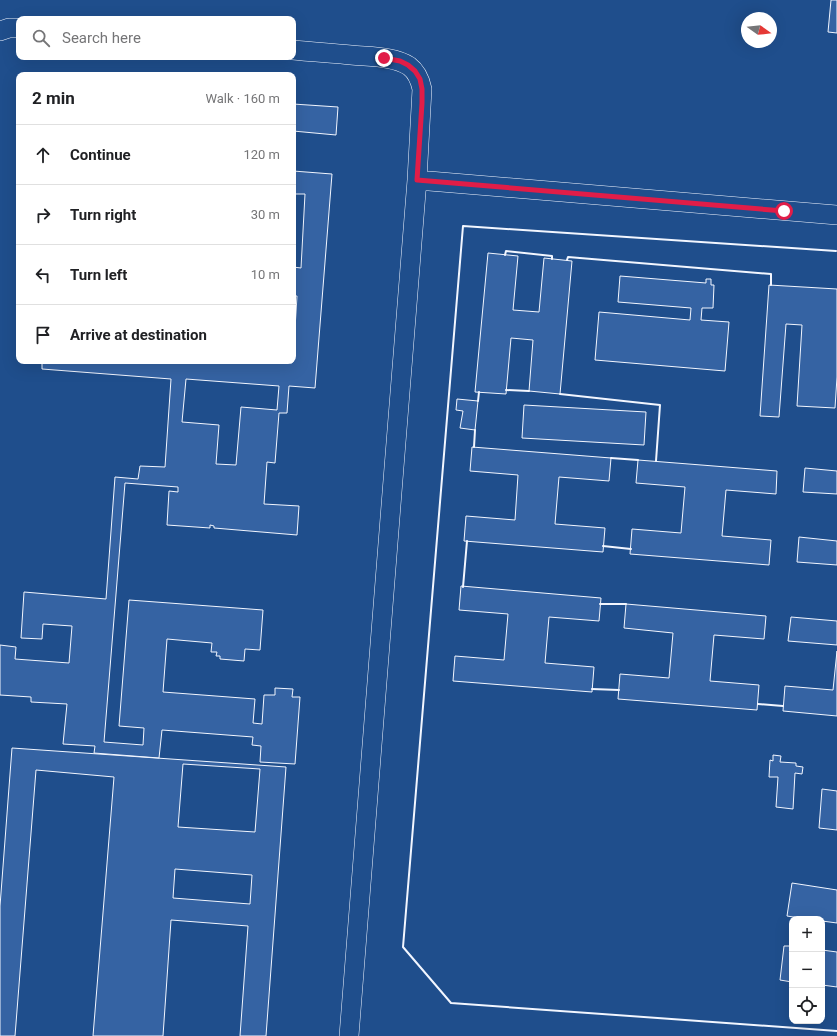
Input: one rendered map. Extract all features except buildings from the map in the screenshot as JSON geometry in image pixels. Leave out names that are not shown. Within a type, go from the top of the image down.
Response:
[{"type":"street","points":[[0,31],[9,28],[16,28]]},
{"type":"street","points":[[296,50],[384,58],[400,61],[415,71],[420,79],[422,89],[417,180],[349,1036]]},
{"type":"street","points":[[417,180],[837,215]]},
{"type":"wall","points":[[836,251],[463,226],[403,947],[451,1003],[837,1031]]},
{"type":"wall","points":[[505,255],[506,251],[552,256],[552,259]]},
{"type":"wall","points":[[567,260],[568,257],[771,274],[771,285]]},
{"type":"wall","points":[[506,390],[529,391]]},
{"type":"wall","points":[[478,401],[479,392]]},
{"type":"wall","points":[[560,394],[660,405],[656,461]]},
{"type":"wall","points":[[474,447],[475,430]]},
{"type":"wall","points":[[611,458],[638,460]]},
{"type":"wall","points":[[463,587],[467,541]]},
{"type":"wall","points":[[603,546],[631,549]]},
{"type":"wall","points":[[600,604],[626,604]]},
{"type":"wall","points":[[592,689],[619,690]]},
{"type":"wall","points":[[758,704],[783,706]]},
{"type":"route","points":[[384,58],[400,61],[408,65],[415,71],[420,79],[422,103],[417,180],[784,211]]}]
